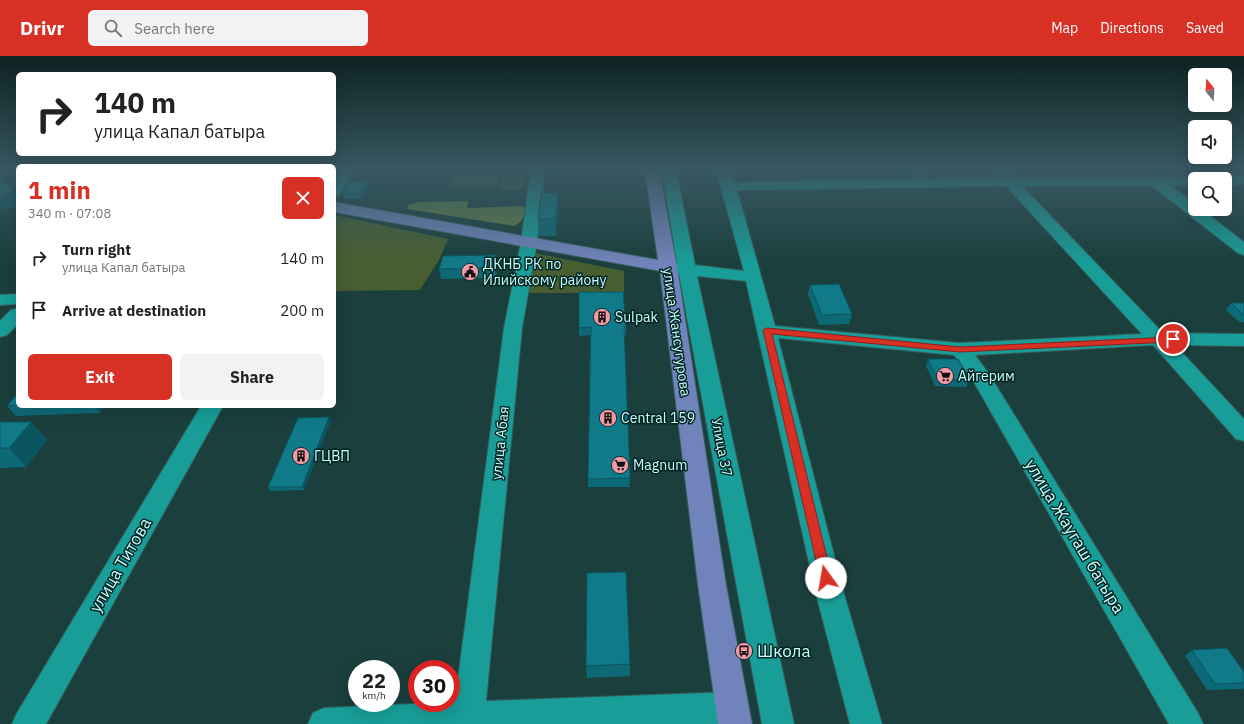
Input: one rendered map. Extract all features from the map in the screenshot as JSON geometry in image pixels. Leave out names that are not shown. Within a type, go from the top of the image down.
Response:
[{"type":"main road","name":"улица Жансугурова","points":[[657,201],[668,268],[712,586],[734,716]]},
{"type":"main road","points":[[336,207],[668,268]]},
{"type":"street","name":"улица Абая","points":[[469,717],[513,328],[529,242],[534,201]]},
{"type":"street","name":"Улица 37","points":[[674,201],[778,724]]},
{"type":"street","points":[[734,201],[767,330],[830,594],[866,724]]},
{"type":"street","points":[[1028,201],[1158,339],[1244,433]]},
{"type":"street","points":[[1182,201],[1244,250]]},
{"type":"street","points":[[668,268],[754,277]]},
{"type":"street","points":[[0,300],[16,299]]},
{"type":"street","points":[[0,331],[16,316]]},
{"type":"street","points":[[767,330],[960,349],[1158,339],[1244,340]]},
{"type":"street","name":"улица Жаугаш батыра","points":[[960,349],[979,374],[1187,724]]},
{"type":"street","name":"улица Титова","points":[[28,724],[211,408]]},
{"type":"street","points":[[324,724],[469,717],[594,718],[734,716]]},
{"type":"green space","points":[[468,201],[467,208],[520,206],[526,208],[522,220],[515,226],[407,209],[408,205],[417,202]]},
{"type":"green space","points":[[336,215],[448,239],[439,260],[420,290],[336,291]]},
{"type":"green space","points":[[534,253],[624,271],[624,293],[529,293]]},
{"type":"building","points":[[540,201],[557,201],[555,219],[538,219]]},
{"type":"building","points":[[497,255],[495,268],[439,269],[443,256]]},
{"type":"building","points":[[839,284],[852,314],[822,315],[810,285]]},
{"type":"building","name":"Central 159","points":[[579,292],[623,292],[626,326],[624,326],[630,478],[588,479],[591,327],[579,328]]},
{"type":"building","points":[[1231,303],[1244,303],[1244,315]]},
{"type":"building","points":[[928,359],[958,359],[969,380],[938,380]]},
{"type":"building","points":[[16,395],[16,405],[7,406]]},
{"type":"building","name":"ГЦВП","points":[[329,417],[302,487],[268,487],[298,418]]},
{"type":"building","points":[[0,422],[31,422],[9,448],[0,448]]},
{"type":"building","points":[[626,572],[630,664],[586,666],[587,573]]},
{"type":"building","points":[[1227,648],[1244,672],[1244,683],[1215,684],[1192,650]]},
{"type":"place","name":"ДКНБ РК по Илийскому району","points":[[470,272]]},
{"type":"place","name":"Sulpak","points":[[602,317]]},
{"type":"place","name":"Айгерим","points":[[945,376]]},
{"type":"place","name":"Central 159","points":[[608,418]]},
{"type":"place","name":"ГЦВП","points":[[301,456]]},
{"type":"place","name":"Magnum","points":[[620,465]]},
{"type":"place","name":"Школа","points":[[744,651]]},
{"type":"route","points":[[826,578],[767,330],[960,349],[1173,339]]}]
